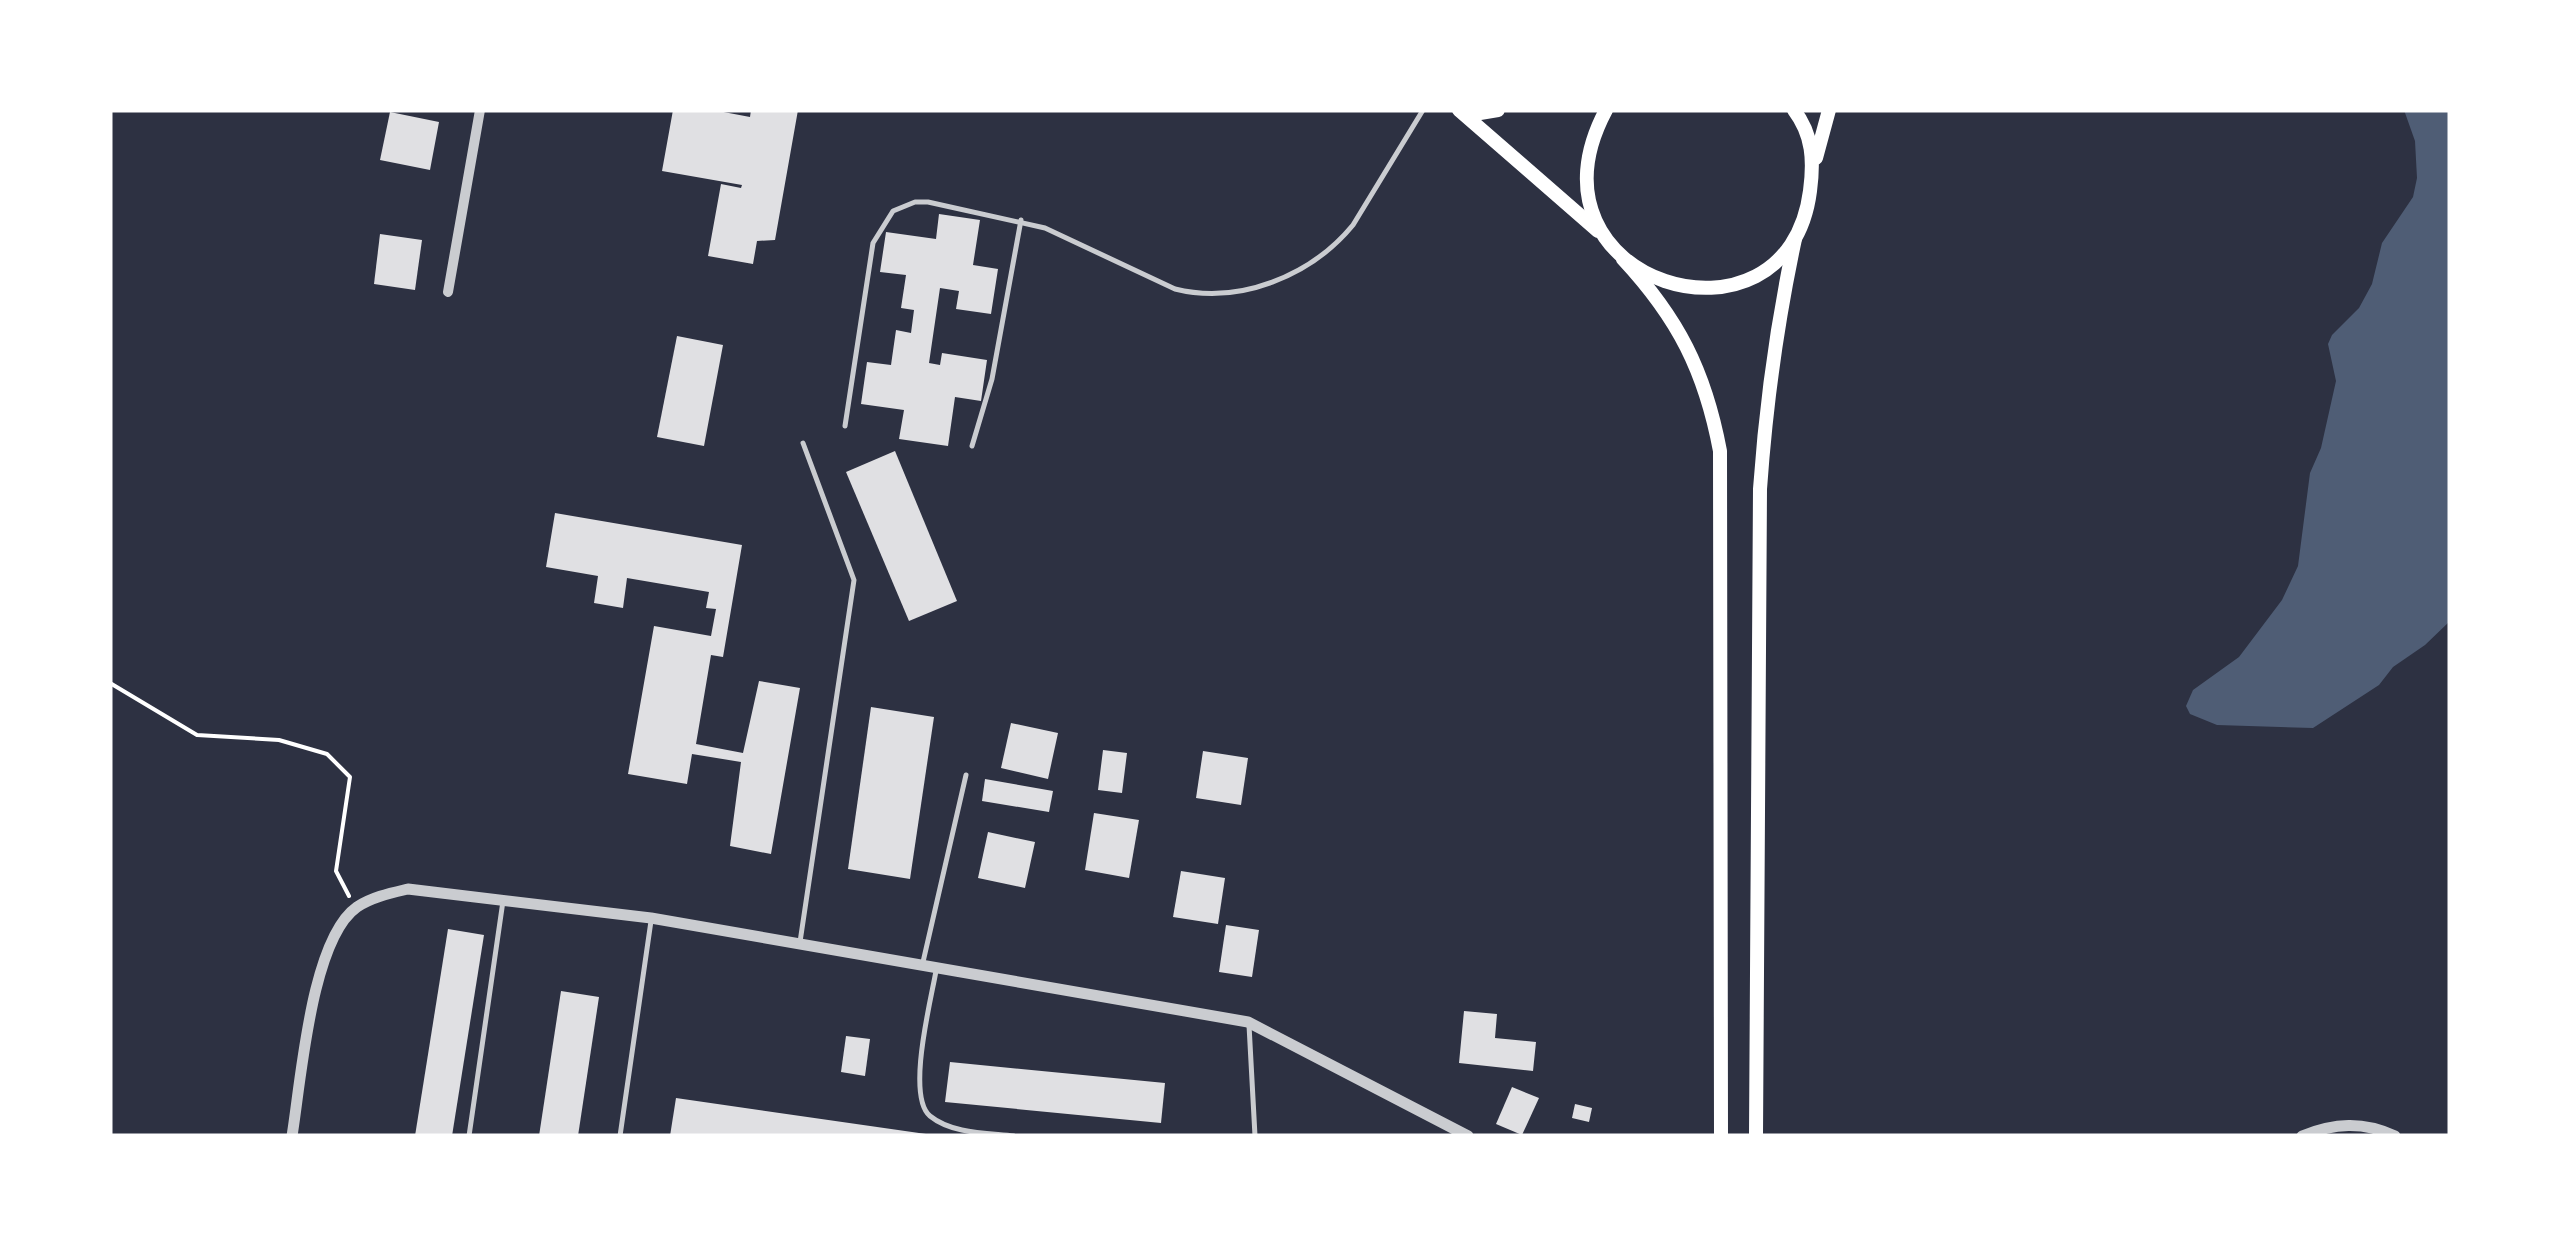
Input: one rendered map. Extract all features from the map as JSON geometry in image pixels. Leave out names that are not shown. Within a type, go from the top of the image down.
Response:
[{"type":"main road","points":[[1463,113],[1498,110]]},
{"type":"main road","points":[[1606,110],[1594,132],[1587,184],[1593,213],[1606,238]]},
{"type":"main road","points":[[1794,110],[1812,148],[1813,169]]},
{"type":"main road","points":[[1756,1136],[1760,490],[1767,391],[1795,239],[1809,203],[1813,169],[1830,110]]},
{"type":"main road","points":[[1463,113],[1606,238],[1623,258],[1672,318],[1710,405],[1720,451],[1721,502],[1721,1136]]},
{"type":"main road","points":[[1623,258],[1648,276],[1674,286],[1702,289],[1729,286],[1756,275],[1778,259],[1795,239]]},
{"type":"street","points":[[448,292],[480,110]]},
{"type":"street","points":[[292,1136],[320,970],[329,942],[356,908],[408,888],[651,918],[1248,1022],[1468,1136]]},
{"type":"street","points":[[2302,1136],[2341,1124],[2360,1125],[2395,1136]]},
{"type":"lane","points":[[845,426],[873,243],[892,212],[915,202],[1022,220],[1175,289],[1198,294],[1243,292],[1304,266],[1340,240],[1353,226],[1423,110]]},
{"type":"lane","points":[[972,446],[992,379],[1022,220]]},
{"type":"lane","points":[[800,944],[854,580],[803,443]]},
{"type":"lane","points":[[966,775],[930,966],[918,1086],[930,1116],[957,1129],[1014,1136]]},
{"type":"lane","points":[[470,1136],[503,902]]},
{"type":"lane","points":[[620,1136],[651,918]]},
{"type":"lane","points":[[1248,1022],[1255,1136]]},
{"type":"path","points":[[110,683],[196,735],[278,740],[326,754],[350,778],[336,872],[356,908]]},
{"type":"water","points":[[2404,110],[2450,110],[2450,621],[2393,667],[2379,685],[2313,728],[2217,725],[2190,714],[2186,706],[2193,690],[2239,657],[2282,600],[2298,566],[2310,473],[2321,448],[2336,381],[2328,344],[2359,308],[2372,284],[2382,243],[2413,197],[2417,178],[2415,141]]},
{"type":"building","points":[[673,110],[713,110],[750,117],[751,110],[798,110],[775,240],[757,241],[753,264],[708,256],[721,184],[741,188],[742,185],[662,171]]},
{"type":"building","points":[[390,112],[439,122],[430,170],[380,160]]},
{"type":"building","points":[[939,214],[980,220],[973,265],[998,269],[991,314],[956,309],[959,291],[940,288],[929,363],[940,365],[942,353],[987,360],[981,401],[955,397],[948,446],[899,439],[904,410],[861,404],[867,362],[891,365],[896,330],[911,333],[914,310],[901,308],[906,275],[880,272],[886,232],[936,239]]},
{"type":"building","points":[[380,234],[422,240],[415,290],[374,284]]},
{"type":"building","points":[[677,336],[723,345],[704,446],[657,437]]},
{"type":"building","points":[[895,451],[957,601],[909,621],[846,472]]},
{"type":"building","points":[[555,513],[742,545],[723,657],[711,655],[696,744],[743,753],[759,681],[800,688],[771,854],[730,846],[741,762],[692,754],[687,784],[628,774],[654,626],[711,636],[716,609],[706,608],[709,592],[627,578],[623,608],[594,603],[598,576],[546,567]]},
{"type":"building","points":[[871,707],[934,717],[910,879],[848,869]]},
{"type":"building","points":[[1011,723],[1058,733],[1048,779],[1001,768]]},
{"type":"building","points":[[1103,750],[1127,753],[1122,793],[1098,790]]},
{"type":"building","points":[[1203,751],[1248,758],[1241,805],[1196,798]]},
{"type":"building","points":[[985,779],[1053,791],[1049,812],[982,801]]},
{"type":"building","points":[[1094,813],[1139,820],[1129,878],[1085,870]]},
{"type":"building","points":[[988,832],[1035,842],[1025,888],[978,878]]},
{"type":"building","points":[[1181,871],[1225,878],[1218,924],[1173,917]]},
{"type":"building","points":[[1226,925],[1259,930],[1252,977],[1219,972]]},
{"type":"building","points":[[448,929],[484,935],[452,1136],[415,1136]]},
{"type":"building","points":[[561,991],[599,997],[578,1136],[539,1136]]},
{"type":"building","points":[[1464,1011],[1497,1014],[1495,1038],[1536,1042],[1533,1071],[1459,1063]]},
{"type":"building","points":[[846,1036],[870,1039],[865,1076],[841,1072]]},
{"type":"building","points":[[950,1062],[1165,1083],[1161,1123],[945,1102]]},
{"type":"building","points":[[1512,1087],[1539,1098],[1522,1135],[1496,1124]]},
{"type":"building","points":[[676,1098],[926,1134],[926,1136],[670,1136]]},
{"type":"building","points":[[1575,1104],[1592,1108],[1589,1122],[1572,1118]]}]
